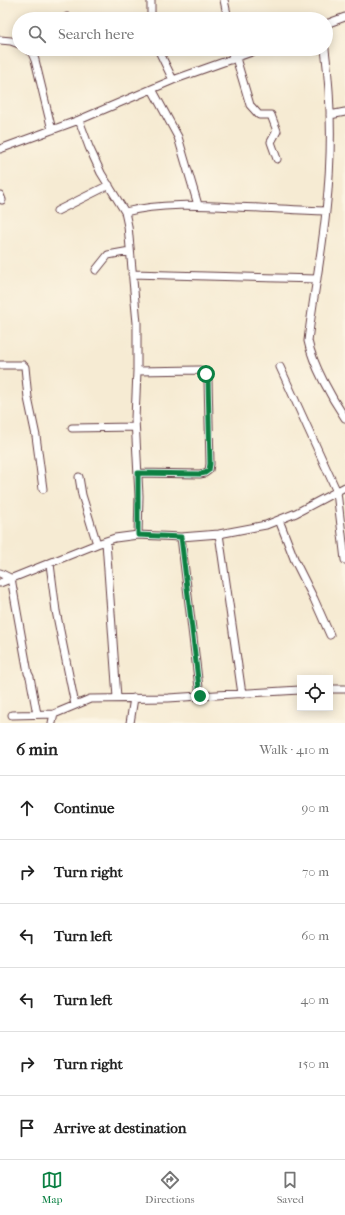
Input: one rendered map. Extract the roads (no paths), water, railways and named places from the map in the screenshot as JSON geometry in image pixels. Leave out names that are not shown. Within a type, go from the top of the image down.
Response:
[{"type":"street","points":[[151,0],[152,12]]},
{"type":"street","points":[[224,0],[227,12]]},
{"type":"street","points":[[333,21],[345,17]]},
{"type":"street","points":[[0,40],[12,41]]},
{"type":"street","points":[[33,56],[52,130]]},
{"type":"street","points":[[161,56],[173,80]]},
{"type":"street","points":[[234,56],[233,59],[250,105],[259,115],[269,114],[272,116],[277,131],[271,142],[277,159]]},
{"type":"street","points":[[0,149],[79,120],[173,80],[239,56]]},
{"type":"street","points":[[326,56],[331,150],[326,211],[308,341],[320,373],[338,408],[345,418]]},
{"type":"street","points":[[152,89],[178,137],[198,205]]},
{"type":"street","points":[[330,115],[345,112]]},
{"type":"street","points":[[79,120],[89,147],[125,212],[128,226],[137,323],[135,427],[138,473],[138,535]]},
{"type":"street","points":[[57,211],[109,185]]},
{"type":"street","points":[[125,212],[139,208],[198,205],[326,211]]},
{"type":"street","points":[[96,270],[108,255],[130,251]]},
{"type":"street","points":[[132,274],[316,279]]},
{"type":"street","points":[[0,365],[18,364],[23,365],[25,368],[28,398],[36,436],[42,489]]},
{"type":"street","points":[[280,367],[337,492],[345,560]]},
{"type":"street","points":[[137,371],[200,370],[206,374],[208,380],[210,464],[209,470],[200,474],[138,473]]},
{"type":"street","points":[[72,428],[135,427]]},
{"type":"street","points":[[79,477],[82,495],[97,544]]},
{"type":"street","points":[[0,583],[115,538],[138,535],[181,537],[219,534],[266,525],[345,487]]},
{"type":"street","points":[[279,520],[295,561],[330,635]]},
{"type":"street","points":[[219,534],[242,694]]},
{"type":"street","points":[[181,537],[200,696]]},
{"type":"street","points":[[106,542],[117,698]]},
{"type":"street","points":[[50,564],[56,611],[75,705]]},
{"type":"street","points":[[0,573],[11,578]]},
{"type":"street","points":[[11,578],[37,714]]},
{"type":"street","points":[[333,689],[345,689]]},
{"type":"street","points":[[12,715],[54,714],[90,699],[200,696],[297,690]]},
{"type":"street","points":[[130,723],[134,698]]},
{"type":"street","points":[[52,723],[54,714]]}]
